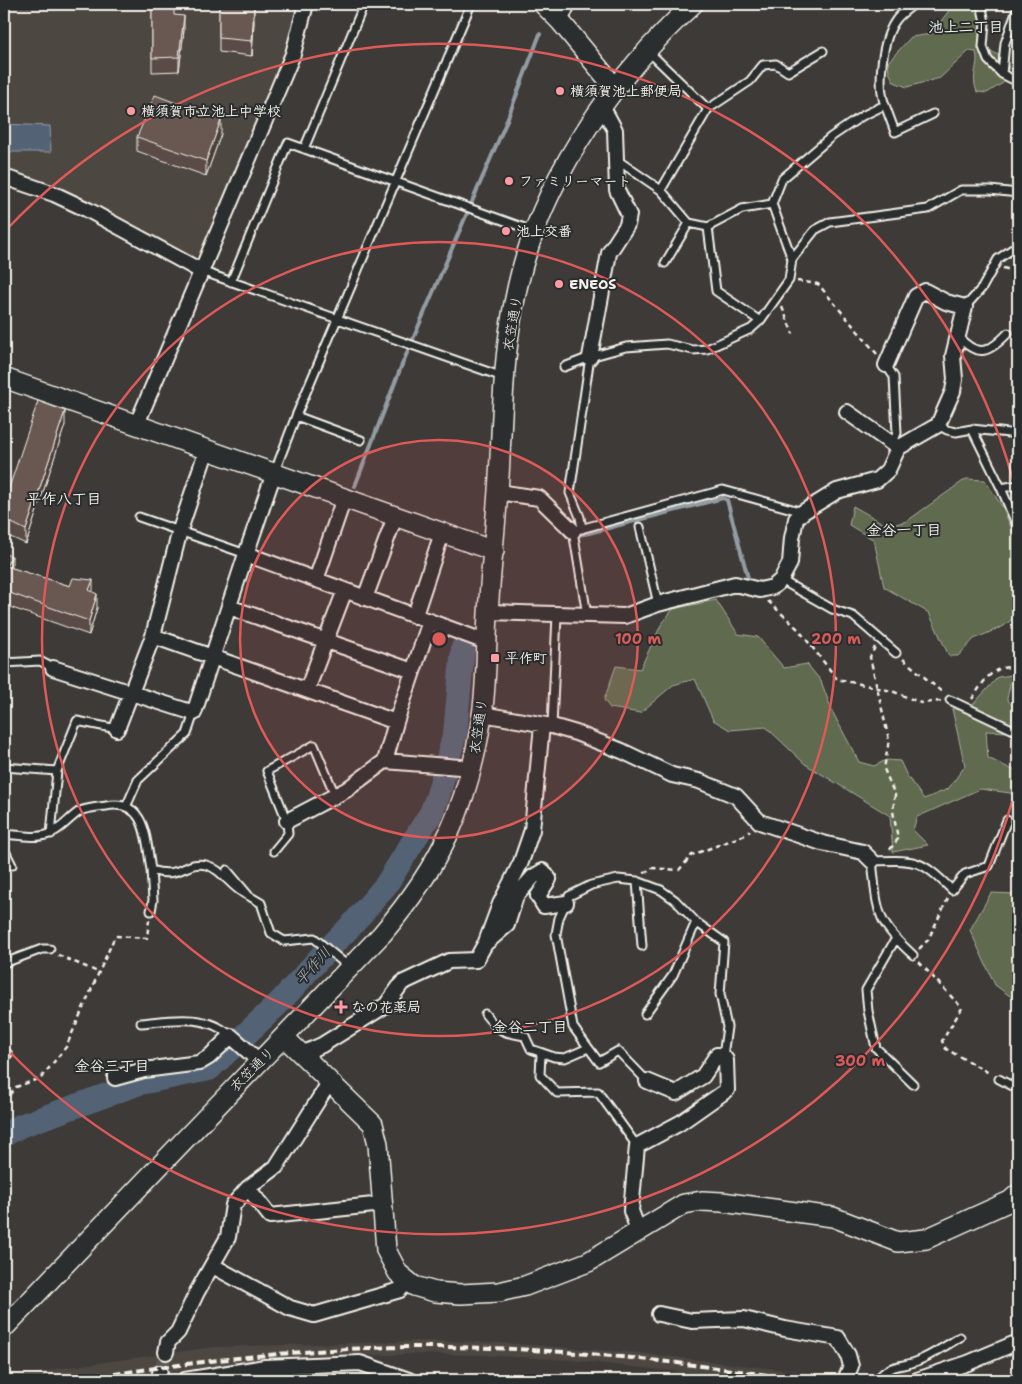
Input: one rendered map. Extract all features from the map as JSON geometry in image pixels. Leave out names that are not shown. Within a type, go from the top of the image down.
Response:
[{"type":"street","points":[[136,426],[293,54],[306,4]]},
{"type":"street","points":[[543,4],[560,21],[616,89]]},
{"type":"street","points":[[560,21],[568,4]]},
{"type":"street","name":"衣笠通り","points":[[4,1328],[350,968],[411,900],[437,860],[457,815],[472,768],[482,714],[498,492],[504,377],[515,300],[523,265],[535,231],[557,181],[602,106],[667,27],[693,4]]},
{"type":"street","points":[[590,357],[609,253],[627,225],[629,215],[617,190],[615,130],[602,106]]},
{"type":"street","points":[[4,177],[54,194],[88,210],[201,271]]},
{"type":"street","points":[[488,612],[625,616],[658,604],[734,584],[760,590],[773,587],[781,580],[790,563],[796,520],[803,512],[837,491],[877,480],[888,470],[895,445],[938,425],[953,391],[955,379],[953,356],[965,307],[946,302],[925,291],[916,296],[886,365]]},
{"type":"street","points":[[4,378],[494,551]]},
{"type":"street","points":[[847,412],[895,445]]},
{"type":"street","points":[[117,729],[153,636],[180,530],[207,449]]},
{"type":"street","points":[[53,668],[194,713],[274,473]]},
{"type":"street","points":[[498,492],[539,498],[577,530]]},
{"type":"street","points":[[316,580],[344,498]]},
{"type":"street","points":[[365,598],[395,516]]},
{"type":"street","points":[[414,615],[442,533]]},
{"type":"street","points":[[246,554],[486,642]]},
{"type":"street","points":[[307,690],[345,590]]},
{"type":"street","points":[[228,607],[413,671]]},
{"type":"street","points":[[287,821],[335,796],[385,761],[430,621]]},
{"type":"street","points":[[153,636],[396,722]]},
{"type":"street","points":[[482,714],[547,725],[622,751],[672,775],[699,781],[736,796],[760,822],[822,843],[862,852],[872,861]]},
{"type":"street","points":[[302,1054],[322,1045],[386,1005],[402,983],[450,961],[476,960],[485,944],[500,904],[521,862],[532,830],[547,725]]},
{"type":"street","points":[[385,761],[472,768]]},
{"type":"street","points":[[485,944],[507,925],[516,896],[533,877],[543,871],[549,879],[538,896],[544,906],[566,903]]},
{"type":"street","points":[[116,1078],[144,1070],[199,1064],[209,1058],[231,1036],[259,1061]]},
{"type":"street","points":[[284,1038],[373,1124],[378,1144],[386,1250],[398,1273],[406,1280],[414,1286],[435,1292],[461,1294],[499,1292],[525,1286],[588,1262],[684,1204],[702,1201],[833,1216],[898,1242],[912,1242],[926,1239],[1010,1201],[1018,1194]]},
{"type":"street","points":[[639,1232],[631,1212],[637,1146],[680,1123],[727,1090],[726,1060],[723,1056],[717,1055],[702,1076],[676,1093],[647,1081]]},
{"type":"street","points":[[166,1352],[168,1342],[178,1332],[197,1292],[228,1237],[232,1205],[248,1188],[276,1167],[329,1083]]},
{"type":"street","points":[[248,1188],[270,1216],[383,1204]]},
{"type":"street","points":[[213,1266],[290,1308],[314,1315],[400,1290],[406,1280]]},
{"type":"street","points":[[659,1314],[692,1321],[744,1319],[784,1329],[838,1338],[848,1355],[851,1366],[845,1380]]},
{"type":"street","points":[[916,1380],[968,1363],[1018,1342]]},
{"type":"street","points":[[185,1380],[265,1367],[360,1363],[409,1380]]},
{"type":"lane","points":[[304,149],[364,4]]},
{"type":"lane","points":[[274,473],[296,416],[471,4]]},
{"type":"lane","points":[[914,4],[896,20],[886,46],[881,68],[881,94],[895,132],[933,114]]},
{"type":"lane","points":[[981,4],[985,22],[983,46],[988,60],[1002,74],[1018,82]]},
{"type":"lane","points":[[1002,74],[1005,43],[1016,12]]},
{"type":"lane","points":[[648,51],[708,109]]},
{"type":"lane","points":[[661,190],[708,109],[750,81],[762,65],[776,64],[788,72],[823,51]]},
{"type":"lane","points":[[564,367],[590,357],[626,347],[667,344],[694,350],[707,350],[751,329],[760,321],[777,294],[789,280],[792,259],[772,204],[782,179],[831,136],[862,116],[885,105]]},
{"type":"lane","points":[[231,282],[288,144],[535,231]]},
{"type":"lane","points":[[617,160],[661,190],[689,223],[708,227],[742,209],[772,204]]},
{"type":"lane","points":[[792,259],[815,230],[830,222],[928,209],[961,190],[990,190],[1018,193]]},
{"type":"lane","points":[[666,263],[689,223]]},
{"type":"lane","points":[[708,227],[716,291],[760,321]]},
{"type":"lane","points":[[965,307],[982,288],[998,258],[1018,245]]},
{"type":"lane","points":[[201,271],[504,377]]},
{"type":"lane","points":[[957,334],[972,349],[985,351],[995,346],[1008,333]]},
{"type":"lane","points":[[586,615],[577,530],[580,517],[570,493],[590,357]]},
{"type":"lane","points":[[886,365],[894,377],[897,433],[895,445]]},
{"type":"lane","points":[[296,416],[361,440]]},
{"type":"lane","points":[[938,425],[956,432],[972,429],[1018,434]]},
{"type":"lane","points":[[972,429],[1018,528]]},
{"type":"lane","points":[[1001,488],[1018,485]]},
{"type":"lane","points":[[577,530],[723,490],[803,512]]},
{"type":"lane","points":[[139,517],[246,554]]},
{"type":"lane","points":[[640,527],[658,604]]},
{"type":"lane","points":[[781,580],[832,609],[853,616],[896,653]]},
{"type":"lane","points":[[547,725],[557,615]]},
{"type":"lane","points":[[4,663],[40,661],[53,668]]},
{"type":"lane","points":[[950,700],[1018,732]]},
{"type":"lane","points":[[126,807],[138,780],[188,734],[194,713]]},
{"type":"lane","points":[[51,834],[57,771],[77,721],[117,729]]},
{"type":"lane","points":[[274,850],[288,834],[287,821],[267,771],[314,745],[335,796]]},
{"type":"lane","points":[[4,767],[57,771]]},
{"type":"lane","points":[[4,834],[40,837],[51,834],[81,810],[116,804],[126,807],[139,817],[144,827],[150,870],[151,912]]},
{"type":"lane","points":[[913,956],[895,940],[878,916],[872,861],[910,861],[923,864],[952,890],[965,874],[989,866],[1007,820]]},
{"type":"lane","points":[[4,849],[12,865]]},
{"type":"lane","points":[[150,870],[164,875],[178,873],[196,864],[207,865],[218,871],[238,891],[261,903],[271,932],[284,941],[314,938],[350,968]]},
{"type":"lane","points":[[227,870],[249,896]]},
{"type":"lane","points":[[647,1081],[618,1051],[599,1062],[573,1027],[556,934],[558,918],[570,896],[591,885],[618,879],[637,881],[660,890],[675,900],[696,922],[724,942],[720,994],[727,1027],[723,1056]]},
{"type":"lane","points":[[637,881],[642,946]]},
{"type":"lane","points":[[645,1014],[672,976],[696,922]]},
{"type":"lane","points":[[895,940],[866,990],[868,1011],[876,1048],[913,1084]]},
{"type":"lane","points":[[4,963],[42,949],[50,949]]},
{"type":"lane","points":[[485,1014],[496,1028],[507,1033],[525,1036],[531,1049],[541,1054],[565,1058],[588,1048]]},
{"type":"lane","points":[[141,1023],[180,1019],[207,1022],[231,1036]]},
{"type":"lane","points":[[541,1054],[540,1075],[557,1093],[598,1092],[637,1146]]},
{"type":"lane","points":[[999,1079],[1018,1089]]},
{"type":"lane","points":[[877,1380],[884,1371],[892,1366],[921,1360],[960,1337]]},
{"type":"path","points":[[995,265],[1018,272]]},
{"type":"path","points":[[789,280],[818,284],[886,365]]},
{"type":"path","points":[[777,294],[793,334]]},
{"type":"path","points":[[760,590],[765,598],[798,629],[837,679],[877,687],[921,703],[950,700]]},
{"type":"path","points":[[872,861],[887,853],[898,839],[893,811],[894,795],[884,769],[889,740],[870,657],[871,652],[881,640]]},
{"type":"path","points":[[896,653],[950,700]]},
{"type":"path","points":[[967,707],[984,681],[994,670],[1004,667],[1018,668]]},
{"type":"path","points":[[637,881],[652,868],[679,870],[692,855],[745,835],[760,822]]},
{"type":"path","points":[[952,890],[928,940],[913,956],[962,1008],[942,1041],[946,1049],[999,1079]]},
{"type":"path","points":[[4,1101],[16,1088],[41,1078],[55,1063],[66,1047],[115,936],[147,938],[151,912]]},
{"type":"path","points":[[50,949],[56,954],[98,972]]},
{"type":"shaded area","name":"横須賀市立池上中学校","points":[[4,4],[295,4],[286,48],[198,255],[191,257],[63,195],[4,175]]},
{"type":"shaded area","points":[[424,1341],[489,1342],[641,1353],[807,1373],[806,1380],[754,1380],[569,1360],[481,1355],[413,1354],[281,1360],[113,1380],[4,1380],[61,1368],[214,1347]]},
{"type":"green space","points":[[954,4],[979,4],[981,42],[977,49],[987,50],[1003,59],[1009,67],[1003,83],[987,93],[977,92],[974,80],[977,57],[976,52],[969,51],[940,78],[907,87],[894,82],[889,72],[888,62],[911,37],[931,34]]},
{"type":"green space","points":[[966,479],[985,480],[1003,508],[1018,545],[1018,614],[1004,626],[974,639],[958,656],[949,656],[929,613],[884,587],[874,540],[849,525],[853,506],[888,526],[907,521]]},
{"type":"green space","points":[[716,600],[738,634],[758,637],[784,668],[807,664],[821,681],[832,711],[859,762],[874,766],[886,760],[900,761],[907,776],[924,799],[948,789],[965,766],[952,709],[969,709],[998,677],[1012,675],[1007,699],[1016,710],[1008,732],[986,731],[988,758],[1011,769],[1018,769],[1018,794],[980,789],[917,817],[913,830],[928,845],[893,852],[890,816],[805,764],[766,727],[730,730],[713,720],[695,679],[673,685],[640,713],[610,708],[604,700],[616,666],[640,669],[661,625],[673,609]]},
{"type":"green space","points":[[991,893],[1016,894],[1018,901],[1018,1002],[995,985],[970,930]]},
{"type":"water","points":[[4,124],[50,126],[51,152],[4,152]]},
{"type":"building","points":[[152,4],[174,4],[174,15],[184,16],[179,57],[152,58]]},
{"type":"building","points":[[219,4],[254,6],[252,41],[219,38]]},
{"type":"building","points":[[155,95],[221,120],[206,161],[137,137]]},
{"type":"building","points":[[38,401],[65,411],[26,530],[4,519],[4,503]]},
{"type":"building","points":[[4,554],[12,556],[6,566],[70,586],[73,578],[93,580],[89,590],[97,594],[89,621],[4,591]]},
{"type":"waterway","points":[[355,486],[401,367],[505,125],[540,34]]},
{"type":"waterway","points":[[563,531],[568,537],[589,533],[723,498],[727,500],[748,578]]},
{"type":"waterway","name":"平作川","points":[[4,1135],[20,1126],[140,1083],[209,1069],[279,1003],[352,925],[386,885],[431,813],[438,795],[455,733],[463,648]]},
{"type":"tunnel","points":[[160,1373],[166,1352]]},
{"type":"railway","points":[[78,1380],[246,1357],[314,1351],[405,1347],[518,1349],[575,1353],[688,1364],[800,1380]]},
{"type":"place","name":"横須賀池上郵便局","points":[[560,91]]},
{"type":"place","name":"横須賀市立池上中学校","points":[[131,111]]},
{"type":"place","name":"ファミリーマート","points":[[509,181]]},
{"type":"place","name":"池上交番","points":[[506,231]]},
{"type":"place","name":"ENEOS","points":[[559,284]]},
{"type":"place","name":"平作町","points":[[495,658]]},
{"type":"place","name":"なの花薬局","points":[[341,1007]]},
{"type":"district","name":"池上二丁目","points":[[966,27]]},
{"type":"district","name":"平作八丁目","points":[[64,499]]},
{"type":"district","name":"金谷一丁目","points":[[904,530]]},
{"type":"district","name":"金谷二丁目","points":[[530,1027]]},
{"type":"district","name":"金谷三丁目","points":[[112,1066]]}]
